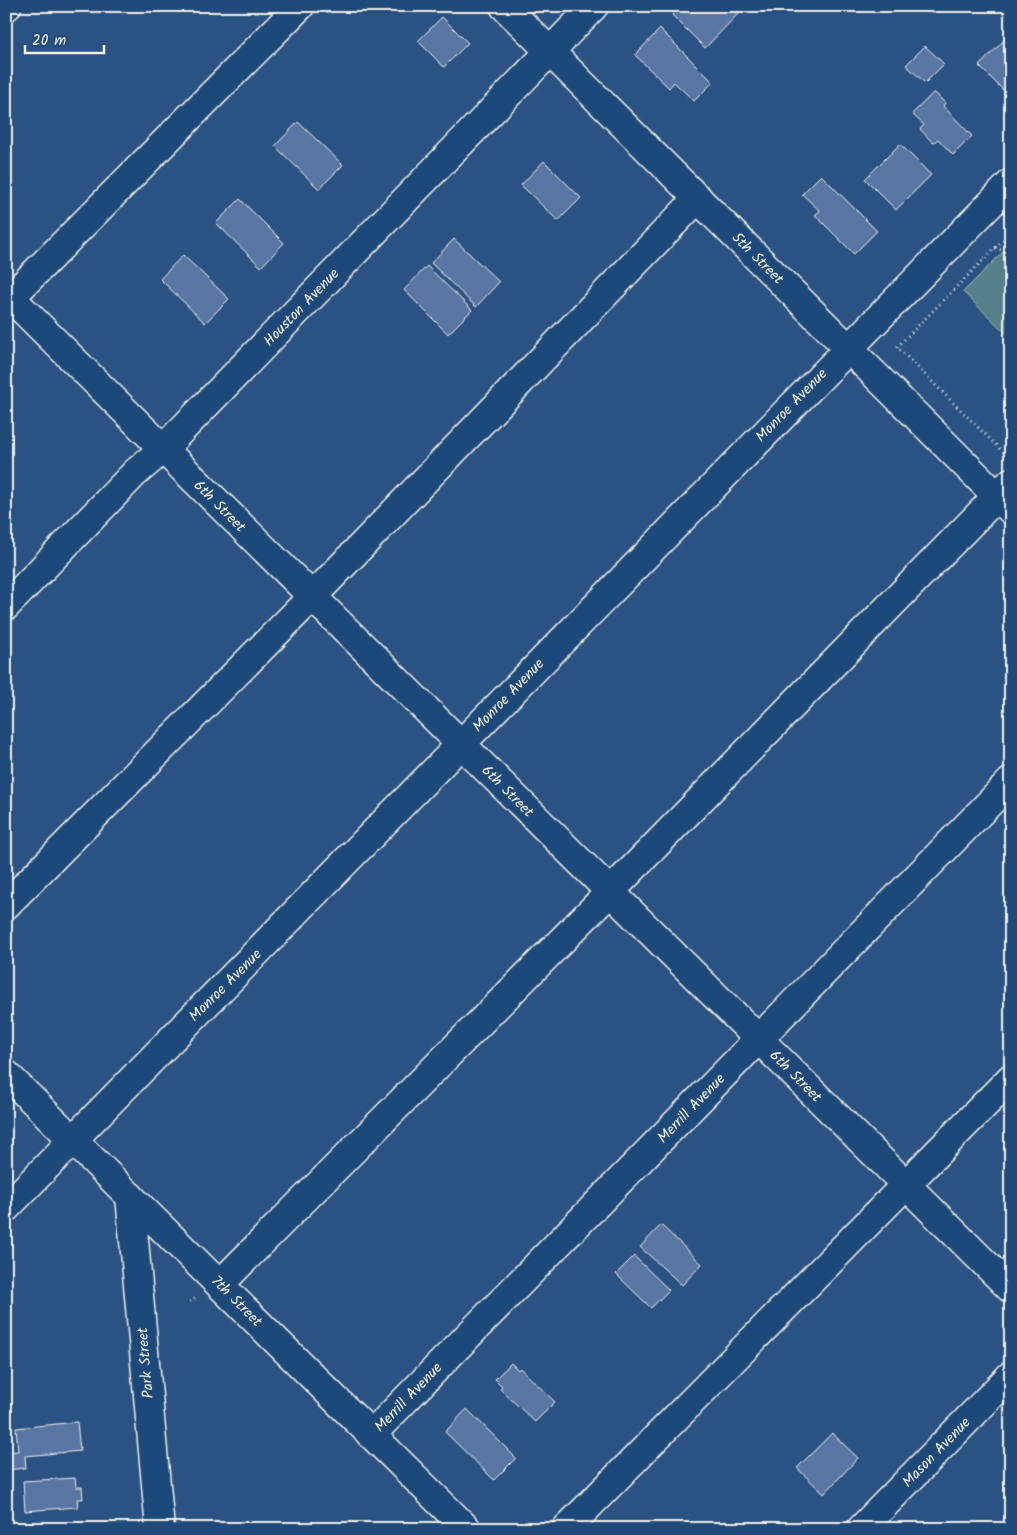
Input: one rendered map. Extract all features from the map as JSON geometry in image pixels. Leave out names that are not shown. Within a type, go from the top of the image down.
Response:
[{"type":"street","points":[[8,297],[300,6]]},
{"type":"street","name":"5th Street","points":[[504,6],[848,347],[1006,496]]},
{"type":"street","name":"Houston Avenue","points":[[6,606],[135,473],[163,449],[594,6]]},
{"type":"street","name":"Monroe Avenue","points":[[6,1208],[848,347],[1011,183]]},
{"type":"street","points":[[6,905],[312,597],[698,198]]},
{"type":"street","name":"6th Street","points":[[8,297],[1011,1289]]},
{"type":"street","points":[[220,1284],[1006,496]]},
{"type":"street","name":"Merrill Avenue","points":[[371,1435],[1011,781]]},
{"type":"street","name":"7th Street","points":[[6,1074],[467,1529]]},
{"type":"street","points":[[566,1529],[1011,1078]]},
{"type":"street","name":"Park Street","points":[[130,1196],[160,1529]]},
{"type":"street","name":"Mason Avenue","points":[[861,1529],[1011,1375]]},
{"type":"path","points":[[1011,232],[897,348],[1011,460]]},
{"type":"path","points":[[995,248],[1011,253]]},
{"type":"green space","points":[[1011,244],[1011,338],[963,292]]},
{"type":"building","points":[[681,6],[734,6],[740,12],[705,48],[672,15]]},
{"type":"building","points":[[442,17],[468,43],[444,67],[418,41]]},
{"type":"building","points":[[660,29],[713,82],[694,101],[674,82],[669,88],[635,55]]},
{"type":"building","points":[[1011,33],[1011,90],[1007,94],[979,66]]},
{"type":"building","points":[[925,46],[944,64],[925,83],[906,65]]},
{"type":"building","points":[[934,92],[945,103],[943,106],[972,136],[953,155],[938,139],[933,143],[920,129],[924,125],[912,114]]},
{"type":"building","points":[[298,122],[343,165],[319,189],[275,146]]},
{"type":"building","points":[[900,144],[931,175],[896,210],[865,179]]},
{"type":"building","points":[[544,161],[581,198],[558,221],[521,185]]},
{"type":"building","points":[[821,175],[877,231],[854,254],[815,215],[820,211],[802,194]]},
{"type":"building","points":[[240,199],[284,243],[261,267],[216,223]]},
{"type":"building","points":[[454,239],[499,282],[476,307],[431,263]]},
{"type":"building","points":[[183,255],[229,299],[205,323],[160,279]]},
{"type":"building","points":[[427,266],[472,310],[448,334],[404,290]]},
{"type":"building","points":[[661,1225],[702,1264],[682,1285],[640,1247]]},
{"type":"building","points":[[634,1256],[669,1290],[651,1308],[616,1274]]},
{"type":"building","points":[[511,1363],[518,1370],[520,1368],[555,1402],[535,1422],[500,1389],[502,1386],[495,1379]]},
{"type":"building","points":[[467,1409],[516,1458],[494,1480],[445,1432]]},
{"type":"building","points":[[77,1422],[80,1451],[25,1456],[26,1468],[6,1470],[6,1452],[18,1451],[16,1428]]},
{"type":"building","points":[[832,1433],[858,1458],[824,1494],[797,1468]]},
{"type":"building","points":[[75,1478],[76,1487],[82,1487],[83,1499],[77,1499],[78,1507],[25,1511],[23,1481]]}]
